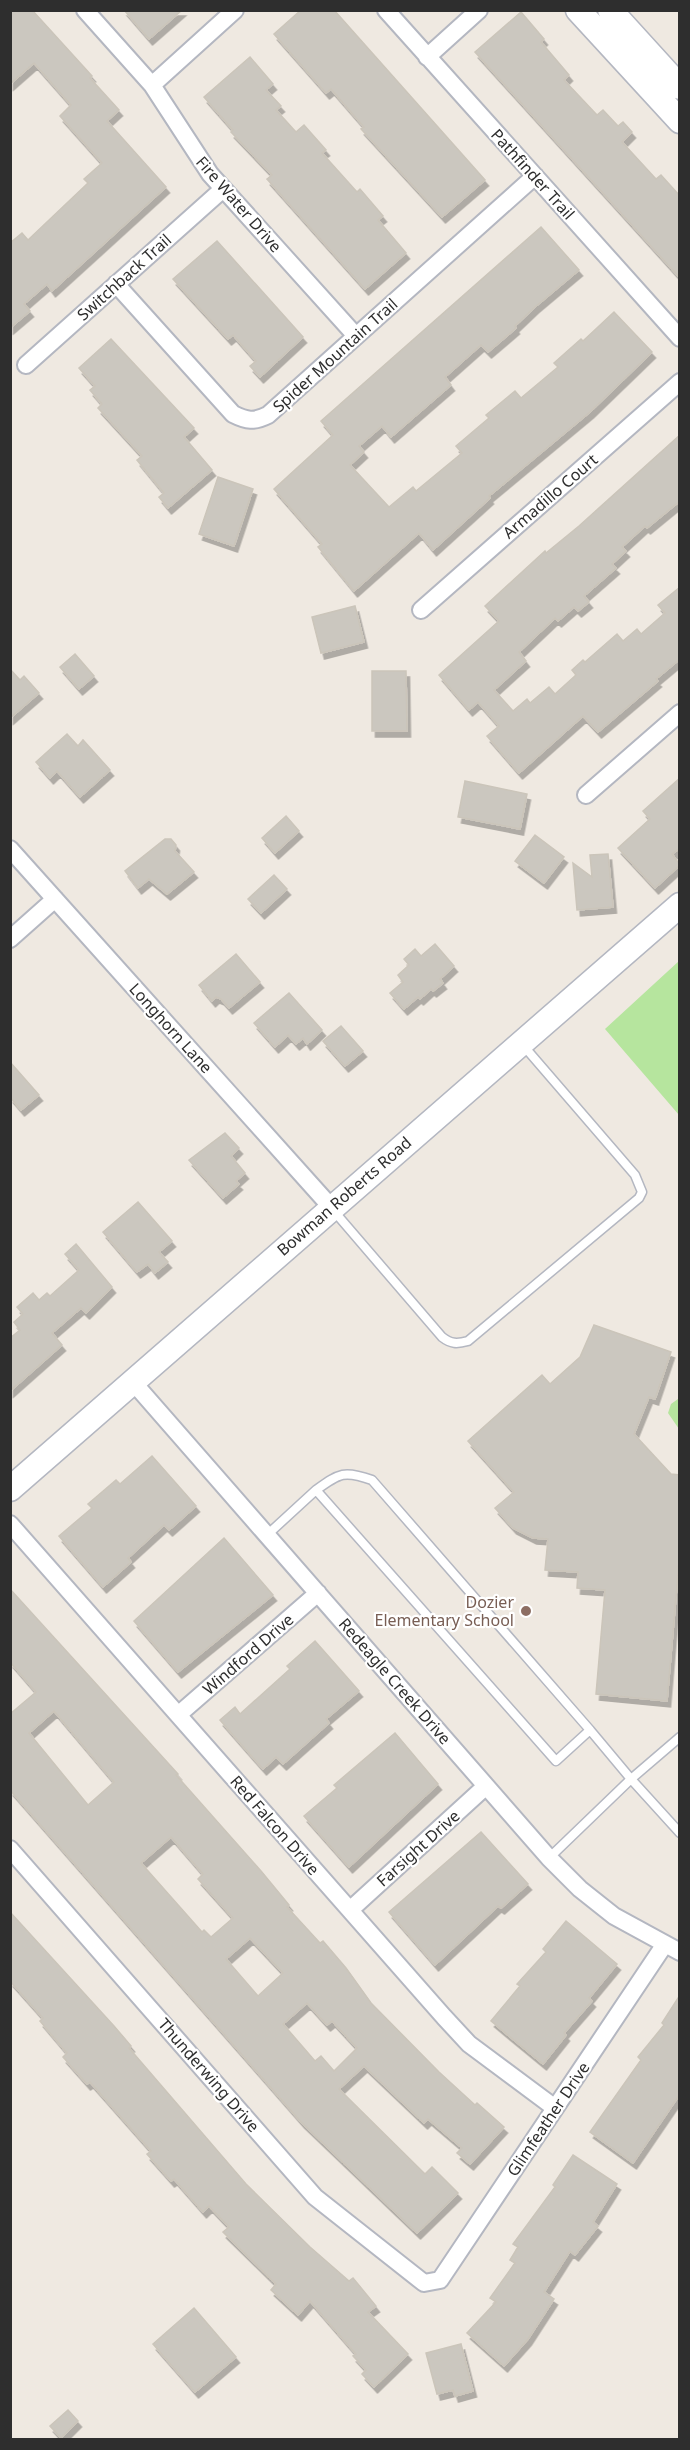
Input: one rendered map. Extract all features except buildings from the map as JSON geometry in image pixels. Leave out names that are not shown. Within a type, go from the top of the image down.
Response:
[{"type":"street","name":"Fire Water Drive","points":[[86,10],[152,85],[200,161],[223,189],[356,336]]},
{"type":"street","points":[[152,85],[236,10]]},
{"type":"street","name":"Pathfinder Trail","points":[[386,10],[680,338]]},
{"type":"street","points":[[427,57],[479,10]]},
{"type":"street","points":[[578,10],[680,121]]},
{"type":"street","points":[[610,10],[680,87]]},
{"type":"street","name":"Spider Mountain Trail","points":[[116,284],[233,414],[251,421],[268,415],[535,176]]},
{"type":"street","name":"Switchback Trail","points":[[26,365],[223,189]]},
{"type":"street","name":"Armadillo Court","points":[[421,610],[680,382]]},
{"type":"street","points":[[586,795],[680,713]]},
{"type":"street","name":"Longhorn Lane","points":[[10,849],[331,1208]]},
{"type":"street","points":[[10,939],[56,899]]},
{"type":"street","name":"Bowman Roberts Road","points":[[10,1489],[680,904]]},
{"type":"street","name":"Redeagle Creek Drive","points":[[133,1382],[549,1858],[614,1916],[672,1948]]},
{"type":"street","name":"Red Falcon Drive","points":[[10,1524],[469,2044],[555,2108]]},
{"type":"street","name":"Windford Drive","points":[[178,1715],[318,1593]]},
{"type":"street","name":"Farsight Drive","points":[[350,1910],[486,1786]]},
{"type":"street","name":"Thunderwing Drive","points":[[10,1849],[315,2197],[424,2283]]},
{"type":"street","name":"Glimfeather Drive","points":[[424,2283],[440,2280],[555,2108],[672,1948]]},
{"type":"lane","points":[[331,1208],[442,1337],[448,1342],[458,1344],[468,1341],[642,1192],[635,1175],[521,1042]]},
{"type":"lane","points":[[267,1535],[316,1490],[336,1475],[351,1472],[372,1480],[680,1833]]},
{"type":"lane","points":[[316,1490],[556,1761],[590,1730]]},
{"type":"lane","points":[[549,1858],[631,1779],[680,1737]]},
{"type":"green space","points":[[679,961],[679,1115],[605,1029]]},
{"type":"green space","points":[[678,1399],[679,1429],[668,1413],[671,1404]]},
{"type":"place","name":"Dozier Elementary School","points":[[526,1611]]}]
